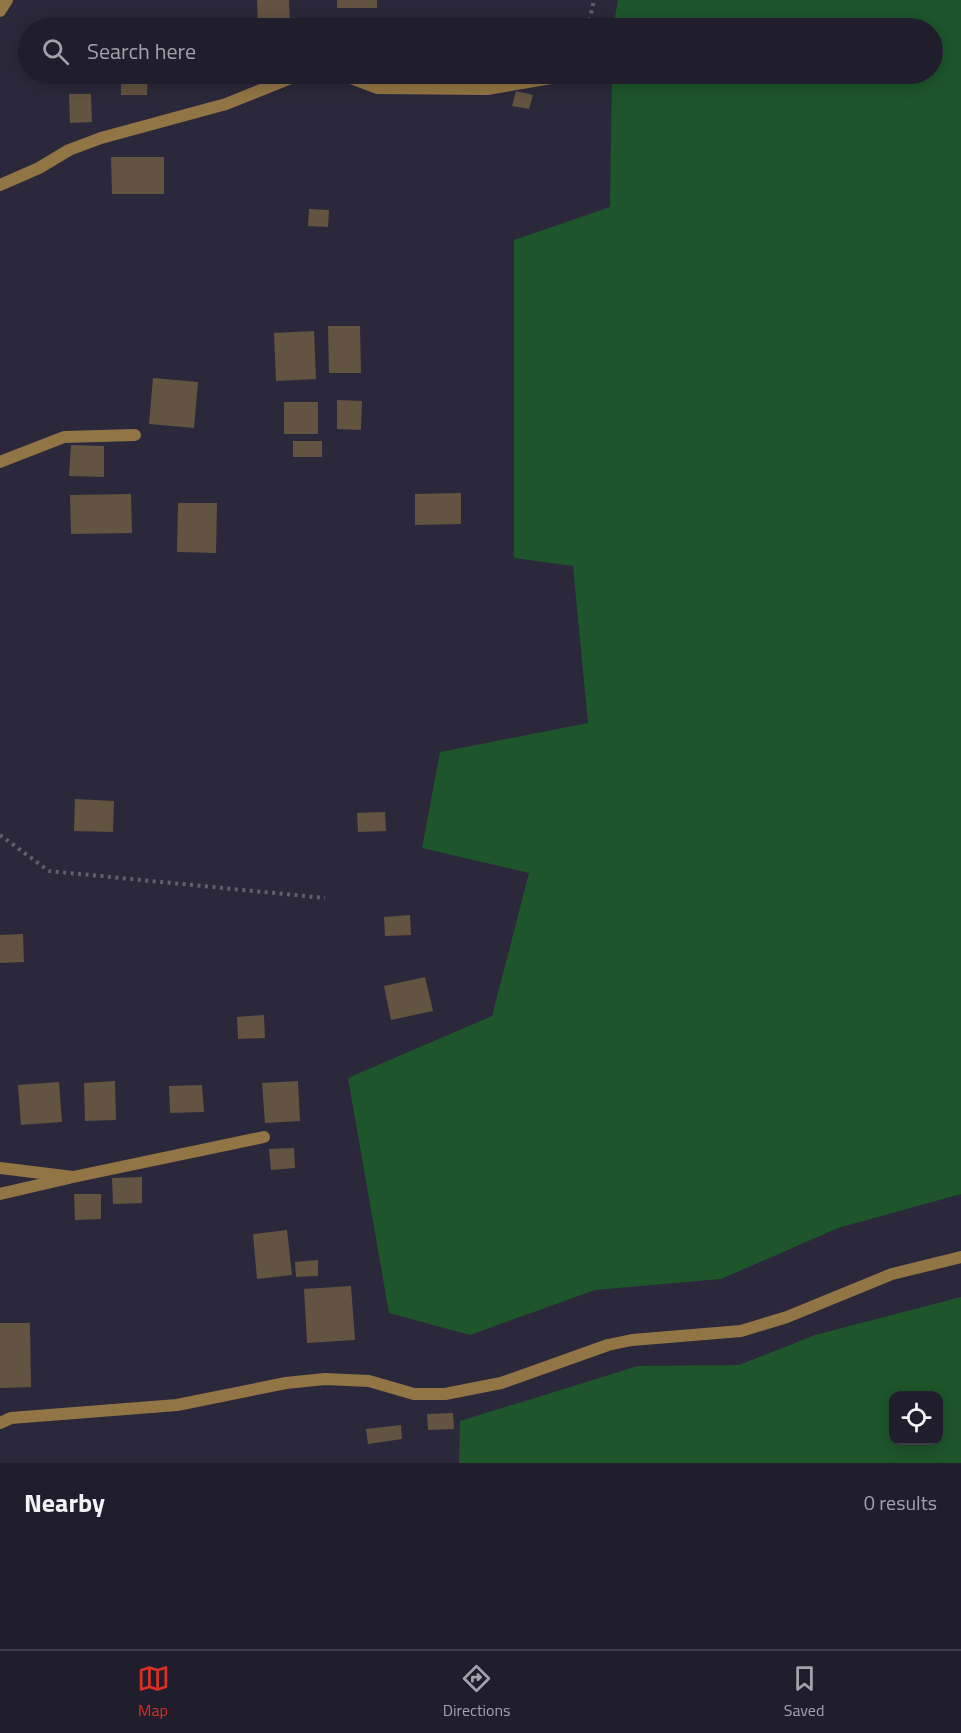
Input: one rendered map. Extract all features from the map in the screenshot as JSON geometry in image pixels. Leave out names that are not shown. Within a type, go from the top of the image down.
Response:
[{"type":"street","points":[[0,10],[7,0]]},
{"type":"street","points":[[0,185],[39,168],[69,150],[101,138],[226,104],[276,84]]},
{"type":"street","points":[[366,84],[377,88],[487,88],[512,84]]},
{"type":"street","points":[[0,462],[64,437],[135,435]]},
{"type":"street","points":[[0,1194],[264,1137]]},
{"type":"street","points":[[0,1168],[72,1177]]},
{"type":"street","points":[[0,1423],[10,1418],[177,1405],[286,1383],[325,1379],[369,1381],[414,1394],[445,1394],[501,1383],[624,1342],[741,1331],[786,1317],[892,1274],[961,1257]]},
{"type":"path","points":[[590,18],[594,0]]},
{"type":"path","points":[[0,835],[49,871],[325,898]]},
{"type":"green space","points":[[618,0],[961,0],[961,1194],[838,1228],[721,1279],[595,1290],[470,1335],[389,1313],[348,1078],[492,1016],[529,873],[422,848],[440,752],[588,723],[573,566],[514,558],[514,240],[610,207],[612,84],[943,84],[943,18],[615,18]]},
{"type":"green space","points":[[961,1297],[961,1463],[459,1463],[460,1421],[638,1366],[739,1365],[815,1335]]},
{"type":"building","points":[[257,0],[289,0],[290,18],[258,18]]},
{"type":"building","points":[[337,0],[377,0],[377,8],[337,8]]},
{"type":"building","points":[[121,84],[148,84],[147,95],[121,95]]},
{"type":"building","points":[[516,91],[533,95],[529,109],[512,106]]},
{"type":"building","points":[[69,94],[91,94],[92,122],[70,123]]},
{"type":"building","points":[[111,157],[164,157],[164,194],[112,194]]},
{"type":"building","points":[[309,209],[329,210],[328,227],[308,226]]},
{"type":"building","points":[[328,326],[360,326],[361,373],[329,373]]},
{"type":"building","points":[[314,331],[316,379],[276,381],[274,333]]},
{"type":"building","points":[[153,378],[198,382],[194,428],[149,424]]},
{"type":"building","points":[[337,400],[362,401],[361,430],[337,429]]},
{"type":"building","points":[[284,402],[318,402],[318,434],[284,434]]},
{"type":"building","points":[[293,441],[322,441],[322,457],[293,457]]},
{"type":"building","points":[[71,445],[104,446],[104,477],[69,476]]},
{"type":"building","points":[[461,493],[461,524],[415,525],[415,494]]},
{"type":"building","points":[[131,494],[132,533],[71,534],[70,495]]},
{"type":"building","points":[[178,503],[217,503],[216,553],[177,552]]},
{"type":"building","points":[[75,799],[114,801],[113,832],[74,831]]},
{"type":"building","points":[[385,812],[386,831],[358,832],[357,813]]},
{"type":"building","points":[[410,915],[411,935],[385,936],[384,917]]},
{"type":"building","points":[[23,934],[24,962],[0,963],[0,935]]},
{"type":"building","points":[[425,977],[433,1011],[391,1020],[384,986]]},
{"type":"building","points":[[264,1015],[265,1038],[238,1039],[237,1017]]},
{"type":"building","points":[[115,1081],[116,1120],[85,1121],[84,1083]]},
{"type":"building","points":[[298,1081],[300,1121],[265,1123],[262,1083]]},
{"type":"building","points":[[59,1082],[62,1122],[21,1125],[18,1085]]},
{"type":"building","points":[[202,1085],[204,1112],[170,1113],[169,1086]]},
{"type":"building","points":[[294,1148],[295,1168],[271,1170],[269,1149]]},
{"type":"building","points":[[142,1177],[142,1203],[113,1204],[112,1178]]},
{"type":"building","points":[[74,1194],[101,1194],[101,1219],[75,1220]]},
{"type":"building","points":[[287,1230],[292,1275],[257,1279],[253,1234]]},
{"type":"building","points":[[318,1260],[318,1276],[296,1277],[295,1262]]},
{"type":"building","points":[[351,1286],[355,1340],[307,1343],[304,1289]]},
{"type":"building","points":[[0,1323],[30,1323],[31,1387],[0,1388]]},
{"type":"building","points":[[453,1413],[454,1429],[428,1430],[427,1414]]},
{"type":"building","points":[[401,1425],[402,1439],[368,1444],[366,1429]]}]
